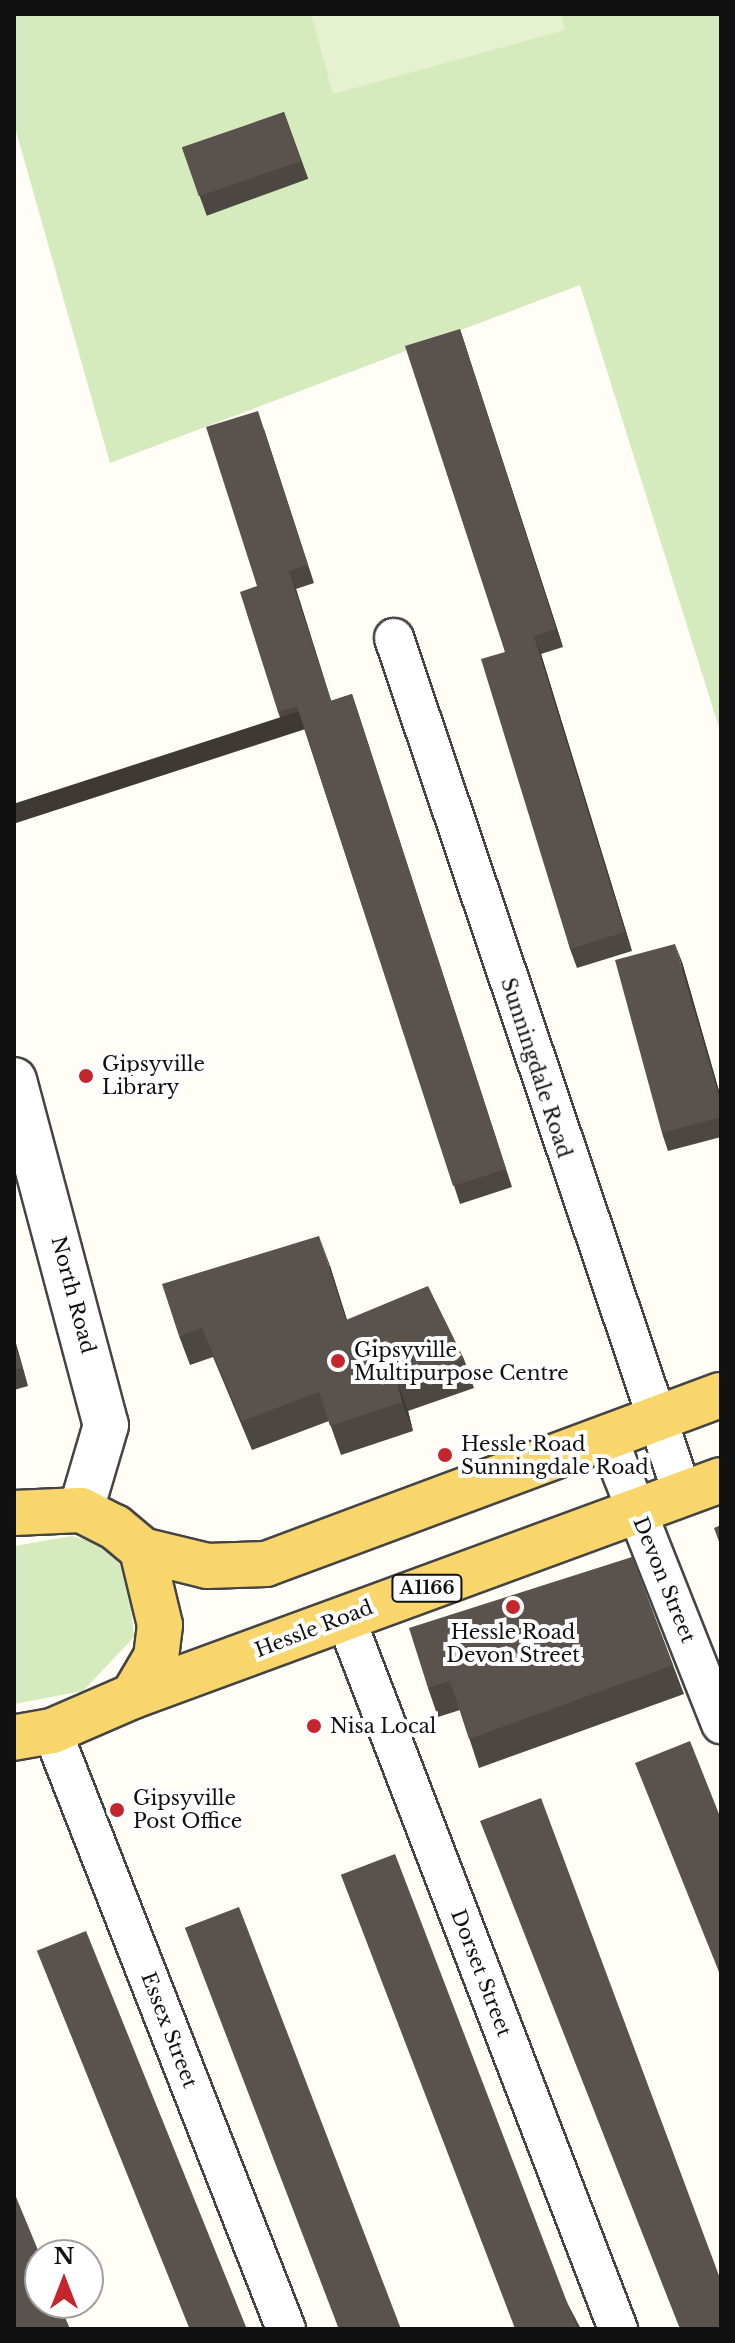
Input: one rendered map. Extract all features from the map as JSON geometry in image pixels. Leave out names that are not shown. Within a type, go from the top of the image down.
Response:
[{"type":"main road","points":[[14,1513],[81,1510],[142,1550],[207,1566],[266,1564],[721,1395]]},
{"type":"main road","name":"Hessle Road","points":[[25,1738],[702,1487]]},
{"type":"main road","points":[[133,1696],[156,1657],[160,1625],[142,1550]]},
{"type":"street","name":"Sunningdale Road","points":[[394,638],[652,1419],[702,1487]]},
{"type":"street","name":"North Road","points":[[14,1080],[106,1425],[81,1510]]},
{"type":"street","name":"Devon Street","points":[[607,1436],[721,1724]]},
{"type":"street","name":"Dorset Street","points":[[345,1617],[618,2329]]},
{"type":"street","name":"Essex Street","points":[[25,1738],[286,2329]]},
{"type":"green space","points":[[14,14],[721,14],[721,734],[580,285],[110,463],[14,124]]},
{"type":"green space","points":[[311,14],[561,14],[565,30],[333,94]]},
{"type":"green space","points":[[72,1536],[106,1546],[128,1575],[134,1637],[83,1691],[14,1704],[14,1546]]},
{"type":"building","points":[[284,112],[301,161],[199,196],[182,147]]},
{"type":"building","points":[[460,329],[556,629],[534,636],[625,932],[570,949],[481,659],[505,652],[405,346]]},
{"type":"building","points":[[258,411],[308,565],[289,571],[331,701],[352,694],[506,1169],[453,1186],[297,706],[278,712],[240,592],[257,586],[206,427]]},
{"type":"building","points":[[675,944],[721,1103],[721,1117],[662,1133],[615,960]]},
{"type":"building","name":"Gipsyville Multipurpose Centre","points":[[319,1236],[346,1320],[428,1286],[464,1359],[397,1382],[402,1402],[330,1426],[319,1392],[242,1421],[202,1328],[179,1336],[162,1284]]},
{"type":"building","points":[[14,1342],[22,1367],[14,1370]]},
{"type":"building","points":[[721,1525],[721,1547],[714,1528]]},
{"type":"building","points":[[632,1557],[673,1665],[469,1739],[450,1681],[428,1688],[409,1628]]},
{"type":"building","points":[[690,1741],[721,1819],[721,1977],[635,1763]]},
{"type":"building","points":[[541,1798],[721,2281],[721,2329],[680,2329],[480,1821]]},
{"type":"building","points":[[395,1854],[577,2329],[515,2329],[341,1875]]},
{"type":"building","points":[[239,1907],[401,2329],[339,2329],[185,1928]]},
{"type":"building","points":[[86,1931],[246,2328],[190,2329],[37,1951]]},
{"type":"building","points":[[14,2192],[33,2239],[24,2239],[24,2319],[66,2319],[70,2329],[14,2329]]},
{"type":"place","name":"Gipsyville Library","points":[[86,1076]]},
{"type":"place","name":"Gipsyville Multipurpose Centre","points":[[338,1361]]},
{"type":"place","name":"Hessle Road Sunningdale Road","points":[[445,1455]]},
{"type":"place","name":"Hessle Road Devon Street","points":[[513,1607]]},
{"type":"place","name":"Nisa Local","points":[[314,1726]]},
{"type":"place","name":"Gipsyville Post Office","points":[[117,1810]]}]
